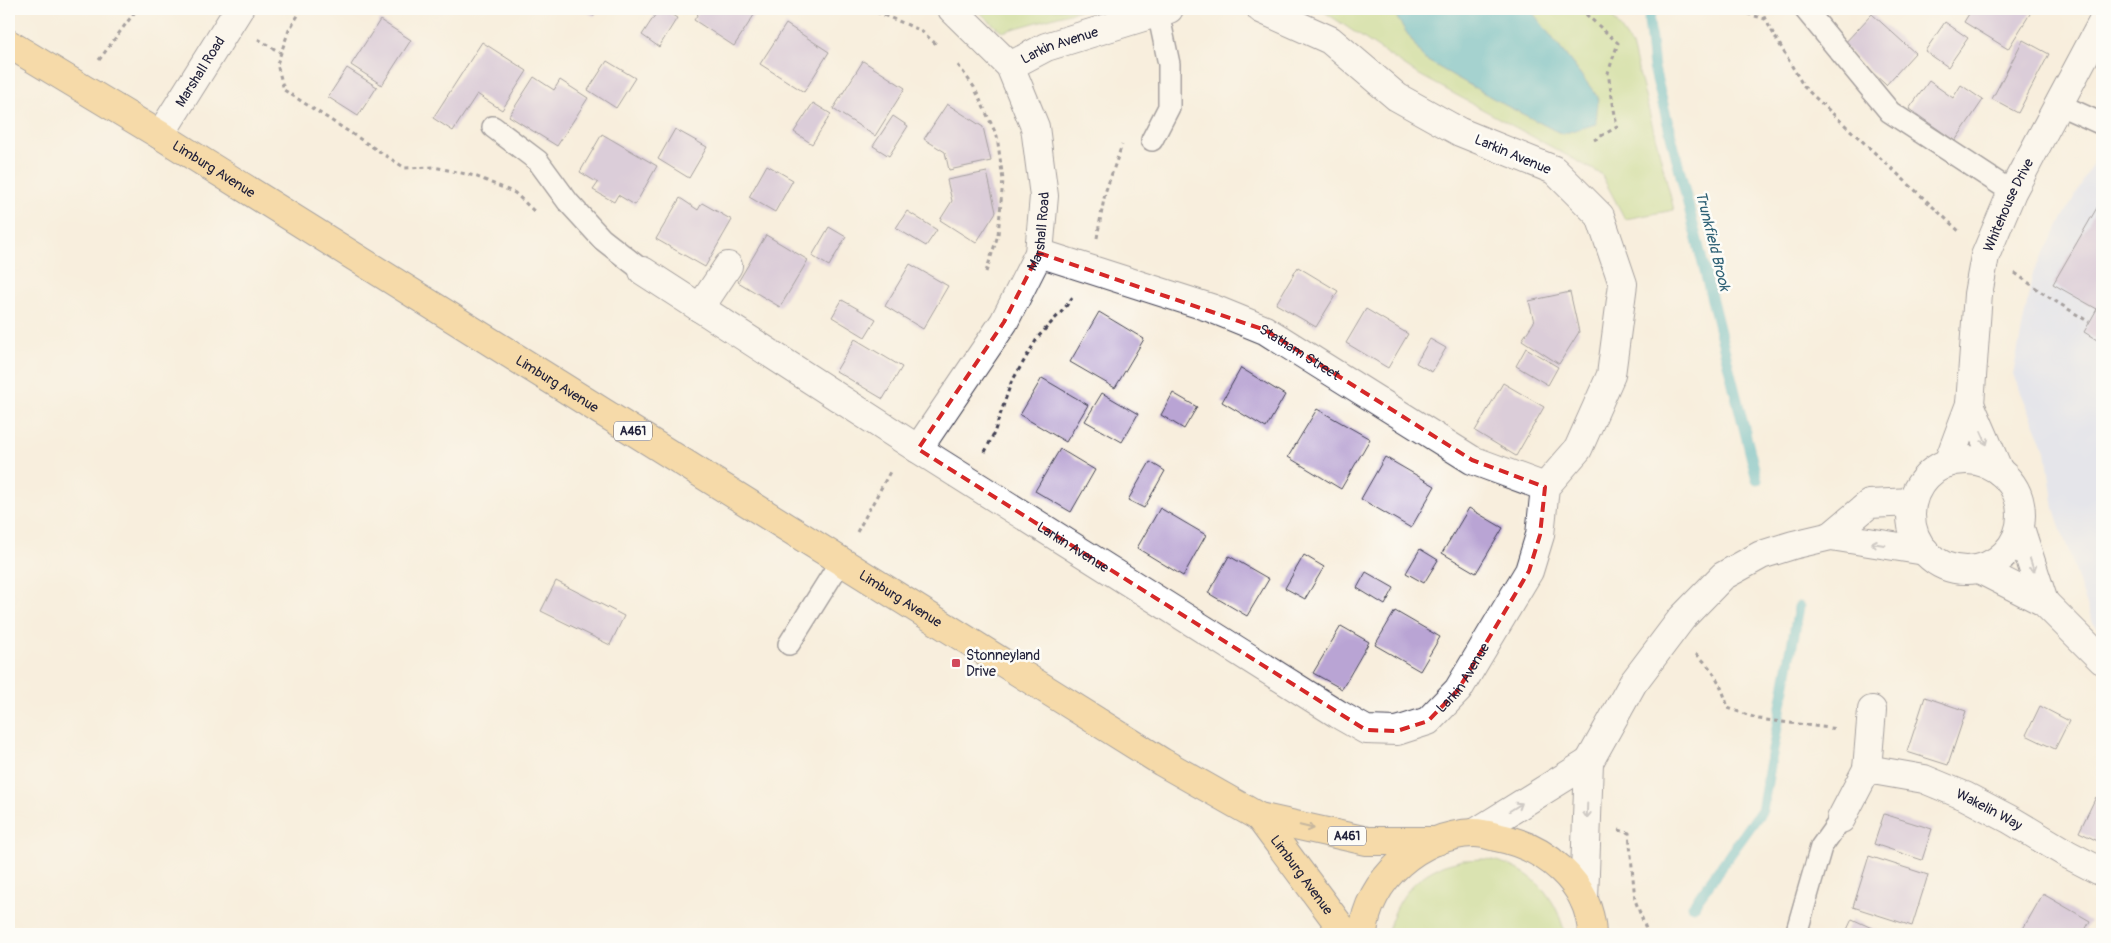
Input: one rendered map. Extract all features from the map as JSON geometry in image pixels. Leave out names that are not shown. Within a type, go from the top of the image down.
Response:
[{"type":"main road","name":"Limburg Avenue","points":[[9,44],[160,135],[1162,762],[1259,817],[1367,841],[1437,841]]},
{"type":"main road","name":"Limburg Avenue","points":[[1259,817],[1346,934]]},
{"type":"main road","name":"A461","points":[[1363,934],[1364,921],[1374,894],[1390,873],[1404,860],[1437,841],[1456,835],[1475,833],[1508,839],[1534,850],[1557,864],[1573,881],[1584,900],[1592,924],[1592,934]]},
{"type":"street","name":"Marshall Road","points":[[912,445],[1004,322],[1039,253],[1044,196],[1035,128],[1010,66],[952,9]]},
{"type":"street","name":"Larkin Avenue","points":[[643,271],[912,445],[1366,730],[1397,731],[1428,721],[1458,690],[1529,571],[1540,535],[1545,487],[1578,449],[1610,375],[1623,284],[1600,216],[1554,170],[1460,132],[1397,97],[1330,40],[1261,9]]},
{"type":"street","name":"Marshall Road","points":[[160,135],[234,10]]},
{"type":"street","name":"Larkin Avenue","points":[[1010,66],[1046,46],[1163,10]]},
{"type":"street","name":"Whitehouse Drive","points":[[1948,463],[1970,404],[1978,294],[1985,256],[2012,192],[2102,23]]},
{"type":"street","name":"Statham Street","points":[[1039,253],[1210,308],[1265,330],[1472,460],[1545,487]]},
{"type":"street","points":[[700,308],[728,266]]},
{"type":"street","name":"Whitehouse Drive","points":[[1970,404],[1999,471]]},
{"type":"street","points":[[1965,460],[1984,463],[1999,471],[2010,482],[2017,495],[2021,512],[2020,528],[2014,542],[2005,554],[1993,563],[1979,569],[1964,570],[1946,566],[1934,560],[1916,539],[1912,527],[1912,502],[1917,489],[1925,478],[1948,463],[1965,460]]},
{"type":"street","points":[[1831,536],[1869,504],[1912,502]]},
{"type":"street","points":[[2020,528],[2044,602]]},
{"type":"street","points":[[1584,900],[1589,762],[1633,683],[1682,618],[1723,576],[1762,555],[1792,545],[1831,536],[1925,551]]},
{"type":"street","points":[[1979,569],[2044,602],[2102,660]]},
{"type":"street","points":[[1841,819],[1868,769],[1872,710]]},
{"type":"street","points":[[1475,833],[1589,762]]},
{"type":"street","name":"Wakelin Way","points":[[1868,769],[1924,779],[1965,796],[2102,872]]},
{"type":"lane","points":[[1805,9],[1890,112],[2012,192]]},
{"type":"lane","points":[[1152,140],[1169,107],[1168,64],[1163,10]]},
{"type":"lane","points":[[2058,104],[2102,124]]},
{"type":"lane","points":[[493,127],[538,161],[568,202],[602,239],[643,271]]},
{"type":"lane","points":[[789,644],[841,561]]},
{"type":"lane","points":[[1796,934],[1821,846],[1841,819]]},
{"type":"path","points":[[81,88],[116,35],[137,9]]},
{"type":"path","points":[[302,9],[290,30],[277,64],[284,90],[405,168],[434,167],[474,176],[515,194],[542,218]]},
{"type":"path","points":[[869,9],[920,30],[940,47]]},
{"type":"path","points":[[1580,9],[1618,43],[1608,73],[1616,128],[1594,140]]},
{"type":"path","points":[[1732,9],[1764,18]]},
{"type":"path","points":[[1761,9],[1764,18],[1804,87],[1985,256],[2019,275],[2047,296],[2089,322]]},
{"type":"path","points":[[954,58],[974,87],[997,136],[1003,180],[998,235],[986,272]]},
{"type":"path","points":[[841,561],[912,445]]},
{"type":"path","points":[[1671,632],[1706,662],[1721,683],[1728,708],[1759,719],[1798,723]]},
{"type":"path","points":[[1587,820],[1629,833],[1636,900],[1648,934]]},
{"type":"highlighted area","points":[[1039,253],[1265,330],[1472,460],[1545,487],[1540,535],[1529,571],[1458,690],[1428,721],[1397,731],[1366,730],[918,449],[1004,322]]},
{"type":"shaded area","points":[[2102,146],[2102,630],[2093,623],[2054,509],[2046,451],[2013,374],[2033,273]]},
{"type":"green space","points":[[976,9],[1083,9],[1002,32]]},
{"type":"green space","points":[[1320,9],[1400,9],[1397,18],[1424,59],[1505,105],[1562,134],[1598,97],[1530,9],[1607,9],[1632,45],[1674,210],[1625,219],[1601,174],[1414,72]]},
{"type":"green space","points":[[1462,860],[1493,860],[1520,870],[1541,886],[1549,897],[1556,908],[1565,934],[1387,934],[1398,905],[1416,882],[1436,868]]},
{"type":"water","points":[[1400,9],[1530,9],[1598,97],[1596,124],[1562,134],[1505,105],[1424,59],[1397,18]]},
{"type":"building","points":[[582,9],[599,9],[594,16]]},
{"type":"building","points":[[659,9],[663,9],[677,18],[659,47],[642,35]]},
{"type":"building","points":[[701,9],[758,9],[734,46],[694,20]]},
{"type":"building","points":[[1972,9],[2033,9],[2008,49],[1964,22]]},
{"type":"building","points":[[1872,14],[1915,53],[1886,85],[1843,45]]},
{"type":"building","points":[[380,20],[411,40],[382,85],[351,65]]},
{"type":"building","points":[[1945,22],[1968,38],[1948,67],[1925,51]]},
{"type":"building","points":[[786,24],[829,52],[804,92],[760,64]]},
{"type":"building","points":[[2023,40],[2049,54],[2018,113],[1992,99]]},
{"type":"building","points":[[482,42],[527,71],[502,110],[477,94],[453,131],[433,118]]},
{"type":"building","points":[[607,61],[635,78],[616,108],[588,90]]},
{"type":"building","points":[[863,61],[905,88],[875,136],[833,109]]},
{"type":"building","points":[[347,68],[377,87],[358,116],[328,97]]},
{"type":"building","points":[[534,77],[554,90],[560,80],[588,98],[557,146],[509,116]]},
{"type":"building","points":[[1929,81],[1953,98],[1961,85],[1983,100],[1955,141],[1909,109]]},
{"type":"building","points":[[813,103],[831,114],[812,144],[794,132]]},
{"type":"building","points":[[947,104],[983,127],[991,161],[949,170],[945,152],[924,139]]},
{"type":"building","points":[[893,116],[908,126],[889,156],[873,146]]},
{"type":"building","points":[[675,129],[707,147],[689,178],[658,159]]},
{"type":"building","points":[[602,134],[657,166],[635,205],[618,195],[614,202],[593,190],[598,183],[580,172]]},
{"type":"building","points":[[767,165],[793,180],[775,212],[749,197]]},
{"type":"building","points":[[987,172],[996,212],[976,243],[940,220],[952,201],[947,180]]},
{"type":"building","points":[[680,198],[698,210],[702,203],[732,220],[705,267],[656,239]]},
{"type":"building","points":[[2102,199],[2102,343],[2084,332],[2097,309],[2053,284]]},
{"type":"building","points":[[907,211],[937,230],[926,246],[896,228]]},
{"type":"building","points":[[829,227],[846,237],[829,266],[812,256]]},
{"type":"building","points":[[766,235],[808,260],[780,307],[738,282]]},
{"type":"building","points":[[910,264],[948,286],[923,329],[885,306]]},
{"type":"building","points":[[1298,267],[1338,291],[1316,327],[1276,304]]},
{"type":"building","points":[[1570,292],[1579,332],[1559,364],[1522,340],[1534,322],[1529,301]]},
{"type":"building","points":[[842,300],[876,319],[865,337],[832,317]]},
{"type":"building","points":[[1366,309],[1408,334],[1388,368],[1346,343]]},
{"type":"building","points":[[1099,312],[1144,339],[1115,388],[1070,362]]},
{"type":"building","points":[[855,339],[902,367],[883,399],[836,371]]},
{"type":"building","points":[[1430,339],[1446,348],[1432,372],[1416,363]]},
{"type":"building","points":[[1526,348],[1558,367],[1548,385],[1516,366]]},
{"type":"building","points":[[1241,368],[1285,395],[1266,428],[1222,402]]},
{"type":"building","points":[[1042,378],[1088,405],[1066,442],[1020,415]]},
{"type":"building","points":[[1503,383],[1544,407],[1516,456],[1475,431]]},
{"type":"building","points":[[1102,393],[1138,414],[1122,442],[1085,421]]},
{"type":"building","points":[[1173,393],[1197,407],[1184,429],[1161,415]]},
{"type":"building","points":[[1317,409],[1370,439],[1341,489],[1288,457]]},
{"type":"building","points":[[1060,449],[1095,470],[1071,512],[1035,491]]},
{"type":"building","points":[[1385,457],[1435,486],[1411,528],[1361,499]]},
{"type":"building","points":[[1150,462],[1165,471],[1144,508],[1128,500]]},
{"type":"building","points":[[1160,508],[1206,535],[1183,576],[1137,548]]},
{"type":"building","points":[[1469,508],[1503,528],[1476,573],[1442,553]]},
{"type":"building","points":[[1420,549],[1438,560],[1424,583],[1406,573]]},
{"type":"building","points":[[1304,555],[1324,567],[1305,599],[1285,588]]},
{"type":"building","points":[[1229,556],[1269,579],[1247,616],[1208,593]]},
{"type":"building","points":[[1366,572],[1394,588],[1385,605],[1357,588]]},
{"type":"building","points":[[556,581],[624,616],[610,645],[541,611]]},
{"type":"building","points":[[1395,611],[1440,637],[1420,671],[1375,645]]},
{"type":"building","points":[[1341,626],[1369,642],[1342,689],[1313,673]]},
{"type":"building","points":[[1925,697],[1966,711],[1948,765],[1907,752]]},
{"type":"building","points":[[2040,706],[2069,721],[2055,749],[2026,735]]},
{"type":"building","points":[[2096,797],[2102,801],[2102,843],[2079,832]]},
{"type":"building","points":[[1884,814],[1932,829],[1922,860],[1874,844]]},
{"type":"building","points":[[1869,856],[1928,875],[1912,926],[1853,907]]},
{"type":"building","points":[[2043,894],[2090,921],[2083,934],[2020,934]]},
{"type":"building","points":[[1852,919],[1885,934],[1845,934]]},
{"type":"waterway","name":"Trunkfield Brook","points":[[1651,9],[1649,21],[1654,68],[1757,480]]},
{"type":"waterway","points":[[1693,906],[1762,810],[1799,607]]},
{"type":"place","name":"Stonneyland Drive","points":[[956,663]]}]
